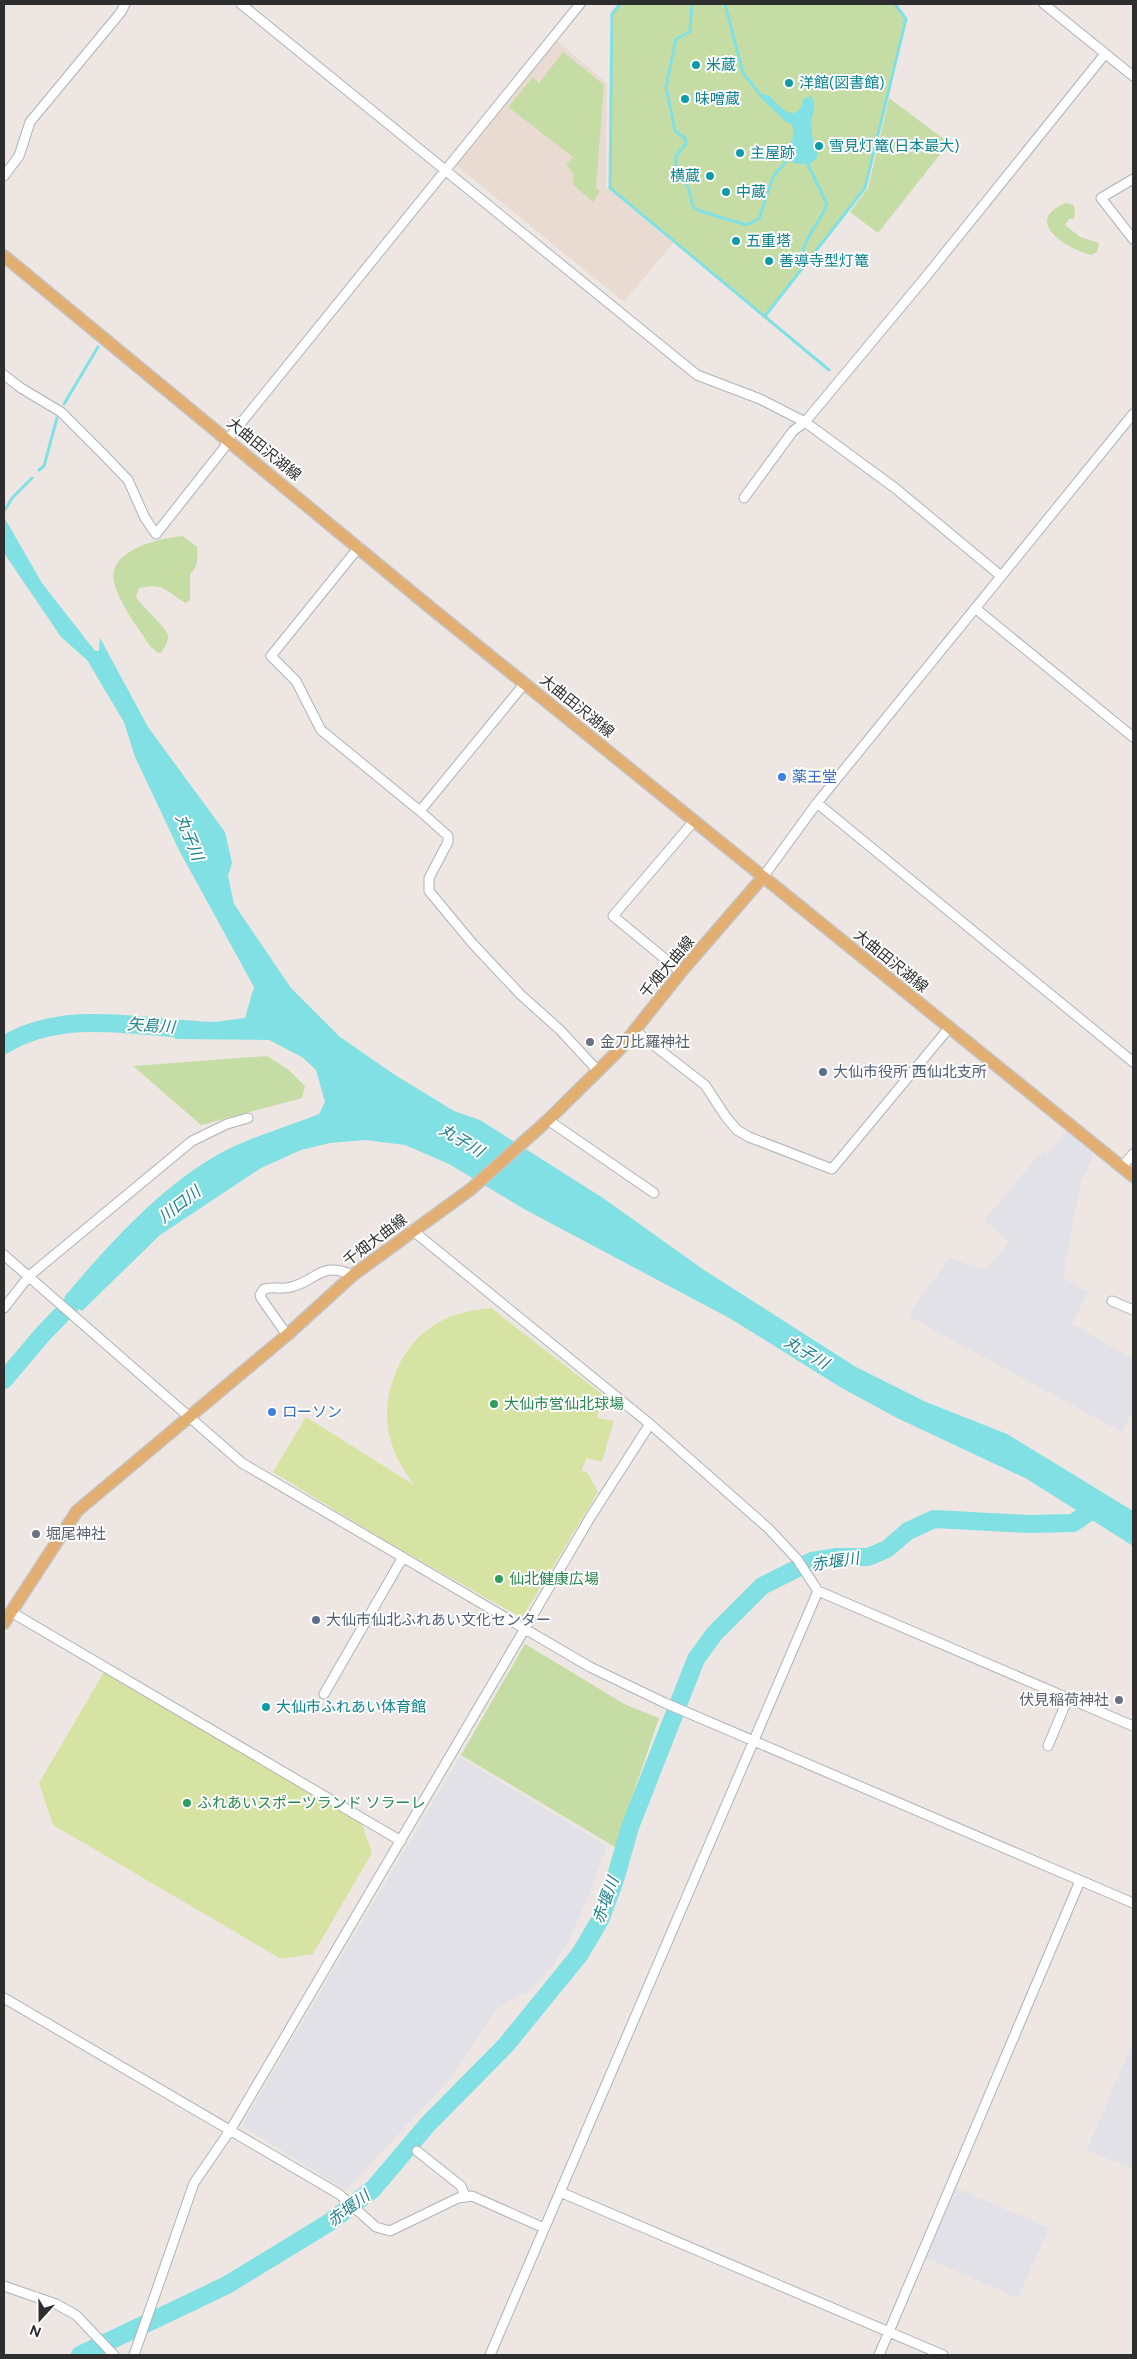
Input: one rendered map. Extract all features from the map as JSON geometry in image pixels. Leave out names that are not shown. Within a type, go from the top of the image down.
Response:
[{"type":"main road","name":"大曲田沢湖線","points":[[4,256],[426,604],[1133,1176]]},
{"type":"main road","name":"千畑大曲線","points":[[4,1623],[77,1511],[287,1335],[353,1275],[412,1230],[471,1189],[548,1120],[619,1050],[763,877]]},
{"type":"street","points":[[4,176],[19,156],[30,122],[126,4]]},
{"type":"street","points":[[241,4],[697,375],[760,399],[805,422],[896,488],[1001,576]]},
{"type":"street","points":[[4,375],[27,392],[61,412],[128,480],[145,518],[156,534],[224,448],[228,439],[580,4]]},
{"type":"street","points":[[1044,4],[1133,76]]},
{"type":"street","points":[[744,498],[793,431],[805,422],[924,279],[1106,54]]},
{"type":"street","points":[[1133,179],[1101,198],[1133,239]]},
{"type":"street","points":[[763,877],[817,803],[1133,414]]},
{"type":"street","points":[[359,548],[271,656],[296,681],[321,730],[448,836],[448,842],[429,878],[429,891],[473,944],[521,995],[560,1030],[598,1071]]},
{"type":"street","points":[[975,608],[1133,737]]},
{"type":"street","points":[[420,811],[525,683]]},
{"type":"street","points":[[817,803],[1133,1062]]},
{"type":"street","points":[[682,972],[613,916],[694,821]]},
{"type":"street","points":[[634,1030],[705,1085],[737,1130],[749,1137],[832,1169],[949,1028]]},
{"type":"street","points":[[4,1308],[28,1276],[192,1141],[227,1124],[248,1118]]},
{"type":"street","points":[[548,1120],[654,1193]]},
{"type":"street","points":[[1122,1167],[1133,1154]]},
{"type":"street","points":[[412,1230],[650,1424],[769,1528],[797,1559],[818,1591],[1133,1726]]},
{"type":"street","points":[[4,1255],[242,1463],[590,1667],[666,1703],[1133,1903]]},
{"type":"street","points":[[287,1335],[261,1298],[260,1295],[264,1289],[296,1286],[320,1271],[330,1269],[353,1275]]},
{"type":"street","points":[[1112,1301],[1133,1310]]},
{"type":"street","points":[[134,2355],[194,2183],[230,2129],[591,1516],[650,1424]]},
{"type":"street","points":[[324,1694],[403,1557]]},
{"type":"street","points":[[490,2355],[818,1591]]},
{"type":"street","points":[[11,1612],[401,1841]]},
{"type":"street","points":[[1048,1746],[1068,1698]]},
{"type":"street","points":[[879,2355],[1080,1880]]},
{"type":"street","points":[[4,1998],[339,2194],[376,2227],[390,2231],[465,2196],[472,2196],[544,2228]]},
{"type":"street","points":[[417,2151],[461,2186],[465,2196]]},
{"type":"street","points":[[560,2192],[943,2355]]},
{"type":"street","points":[[4,2286],[56,2304],[76,2315],[112,2354]]},
{"type":"shaded area","points":[[556,40],[607,83],[606,187],[673,243],[624,302],[456,165]]},
{"type":"shaded area","points":[[1067,1131],[1094,1155],[1080,1185],[1063,1278],[1088,1292],[1072,1324],[1133,1359],[1133,1410],[1122,1432],[908,1316],[950,1257],[978,1269],[989,1266],[1009,1242],[985,1220],[1039,1154],[1041,1155],[1044,1151],[1048,1154]]},
{"type":"shaded area","points":[[460,1757],[607,1846],[586,1902],[568,1942],[550,1969],[526,1995],[522,1993],[496,2010],[447,2082],[346,2190],[244,2127],[243,2123]]},
{"type":"shaded area","points":[[1133,2041],[1133,2169],[1087,2150]]},
{"type":"shaded area","points":[[956,2188],[1049,2228],[1018,2298],[926,2258]]},
{"type":"green space","points":[[620,4],[895,4],[906,19],[865,188],[765,316],[610,188],[612,14]]},
{"type":"green space","points":[[563,52],[604,85],[596,188],[600,191],[593,202],[572,184],[573,174],[566,165],[573,157],[508,107],[533,77],[539,83]]},
{"type":"green space","points":[[889,98],[949,143],[878,233],[850,212],[868,188]]},
{"type":"green space","points":[[1066,203],[1073,205],[1075,209],[1074,219],[1069,219],[1065,225],[1080,237],[1099,243],[1097,252],[1091,255],[1081,252],[1061,241],[1053,234],[1048,226],[1048,218],[1053,210]]},
{"type":"green space","points":[[183,536],[197,547],[197,562],[190,574],[190,600],[186,603],[165,589],[154,586],[139,588],[136,597],[167,633],[166,645],[162,652],[158,653],[150,646],[124,607],[116,590],[114,571],[127,554],[137,548],[149,543]]},
{"type":"green space","points":[[267,1056],[289,1070],[305,1086],[302,1098],[201,1125],[133,1066]]},
{"type":"green space","points":[[491,1308],[603,1395],[597,1418],[614,1421],[602,1462],[587,1458],[581,1471],[587,1472],[598,1492],[522,1618],[384,1540],[273,1472],[306,1417],[414,1485],[395,1454],[388,1426],[387,1411],[393,1379],[408,1350],[430,1328],[459,1314]]},
{"type":"green space","points":[[525,1644],[626,1705],[659,1718],[615,1847],[461,1755]]},
{"type":"green space","name":"ふれあいスポーツランド ソラーレ","points":[[104,1672],[361,1822],[372,1853],[313,1954],[281,1959],[53,1825],[39,1783]]},
{"type":"water","points":[[759,93],[770,96],[783,109],[793,113],[797,112],[801,107],[803,99],[811,96],[814,107],[811,127],[814,149],[818,152],[817,158],[808,165],[794,163],[788,159],[793,128],[791,124],[786,122],[760,97]]},
{"type":"water","name":"丸子川","points":[[4,517],[42,583],[95,651],[99,651],[100,638],[148,727],[225,832],[232,863],[228,876],[234,904],[291,988],[340,1037],[395,1075],[454,1111],[480,1120],[603,1198],[704,1270],[856,1367],[926,1402],[1007,1434],[1133,1511],[1133,1546],[1027,1479],[897,1418],[840,1387],[731,1319],[524,1209],[449,1164],[405,1145],[365,1140],[330,1143],[301,1150],[261,1168],[160,1235],[82,1311],[64,1297],[101,1254],[143,1212],[188,1174],[212,1158],[237,1145],[319,1114],[325,1102],[316,1070],[302,1057],[269,1040],[175,1039],[172,1020],[214,1022],[245,1018],[254,987],[180,852],[135,757],[124,722],[87,660],[61,637],[4,553]]},
{"type":"waterway","points":[[620,4],[612,14],[610,188],[829,370]]},
{"type":"waterway","points":[[692,4],[690,32],[676,39],[666,87],[675,131],[685,138],[686,144],[676,156],[676,173],[688,186],[693,207],[700,211],[747,225],[759,219],[773,177],[788,159]]},
{"type":"waterway","points":[[725,4],[743,73],[759,93]]},
{"type":"waterway","points":[[765,316],[865,188],[906,19],[895,4]]},
{"type":"waterway","points":[[808,165],[827,204],[803,250],[809,260]]},
{"type":"waterway","points":[[64,404],[98,347]]},
{"type":"waterway","points":[[39,470],[44,466],[57,418]]},
{"type":"waterway","points":[[4,511],[13,497],[32,478]]},
{"type":"waterway","name":"矢島川","points":[[4,1045],[26,1034],[49,1027],[73,1024],[123,1024],[196,1030]]},
{"type":"waterway","name":"川口川","points":[[4,1380],[42,1335],[89,1286]]},
{"type":"waterway","name":"赤堰川","points":[[80,2355],[227,2285],[330,2222],[373,2189],[428,2124],[506,2045],[580,1954],[600,1920],[615,1880],[630,1827],[696,1659],[715,1633],[762,1586],[812,1561],[837,1557],[868,1557],[887,1549],[908,1531],[934,1519],[1028,1524],[1073,1523],[1097,1507]]},
{"type":"place","name":"米蔵","points":[[696,65]]},
{"type":"place","name":"洋館(図書館)","points":[[789,83]]},
{"type":"place","name":"味噌蔵","points":[[685,99]]},
{"type":"place","name":"雪見灯篭(日本最大)","points":[[819,146]]},
{"type":"place","name":"主屋跡","points":[[740,153]]},
{"type":"place","name":"横蔵","points":[[710,176]]},
{"type":"place","name":"中蔵","points":[[726,192]]},
{"type":"place","name":"五重塔","points":[[736,241]]},
{"type":"place","name":"善導寺型灯篭","points":[[769,261]]},
{"type":"place","name":"薬王堂","points":[[782,777]]},
{"type":"place","name":"金刀比羅神社","points":[[590,1042]]},
{"type":"place","name":"大仙市役所 西仙北支所","points":[[823,1072]]},
{"type":"place","name":"大仙市営仙北球場","points":[[494,1404]]},
{"type":"place","name":"ローソン","points":[[272,1412]]},
{"type":"place","name":"堀尾神社","points":[[36,1534]]},
{"type":"place","name":"仙北健康広場","points":[[499,1579]]},
{"type":"place","name":"大仙市仙北ふれあい文化センター","points":[[316,1620]]},
{"type":"place","name":"伏見稲荷神社","points":[[1119,1700]]},
{"type":"place","name":"大仙市ふれあい体育館","points":[[266,1707]]},
{"type":"place","name":"ふれあいスポーツランド ソラーレ","points":[[187,1803]]}]
